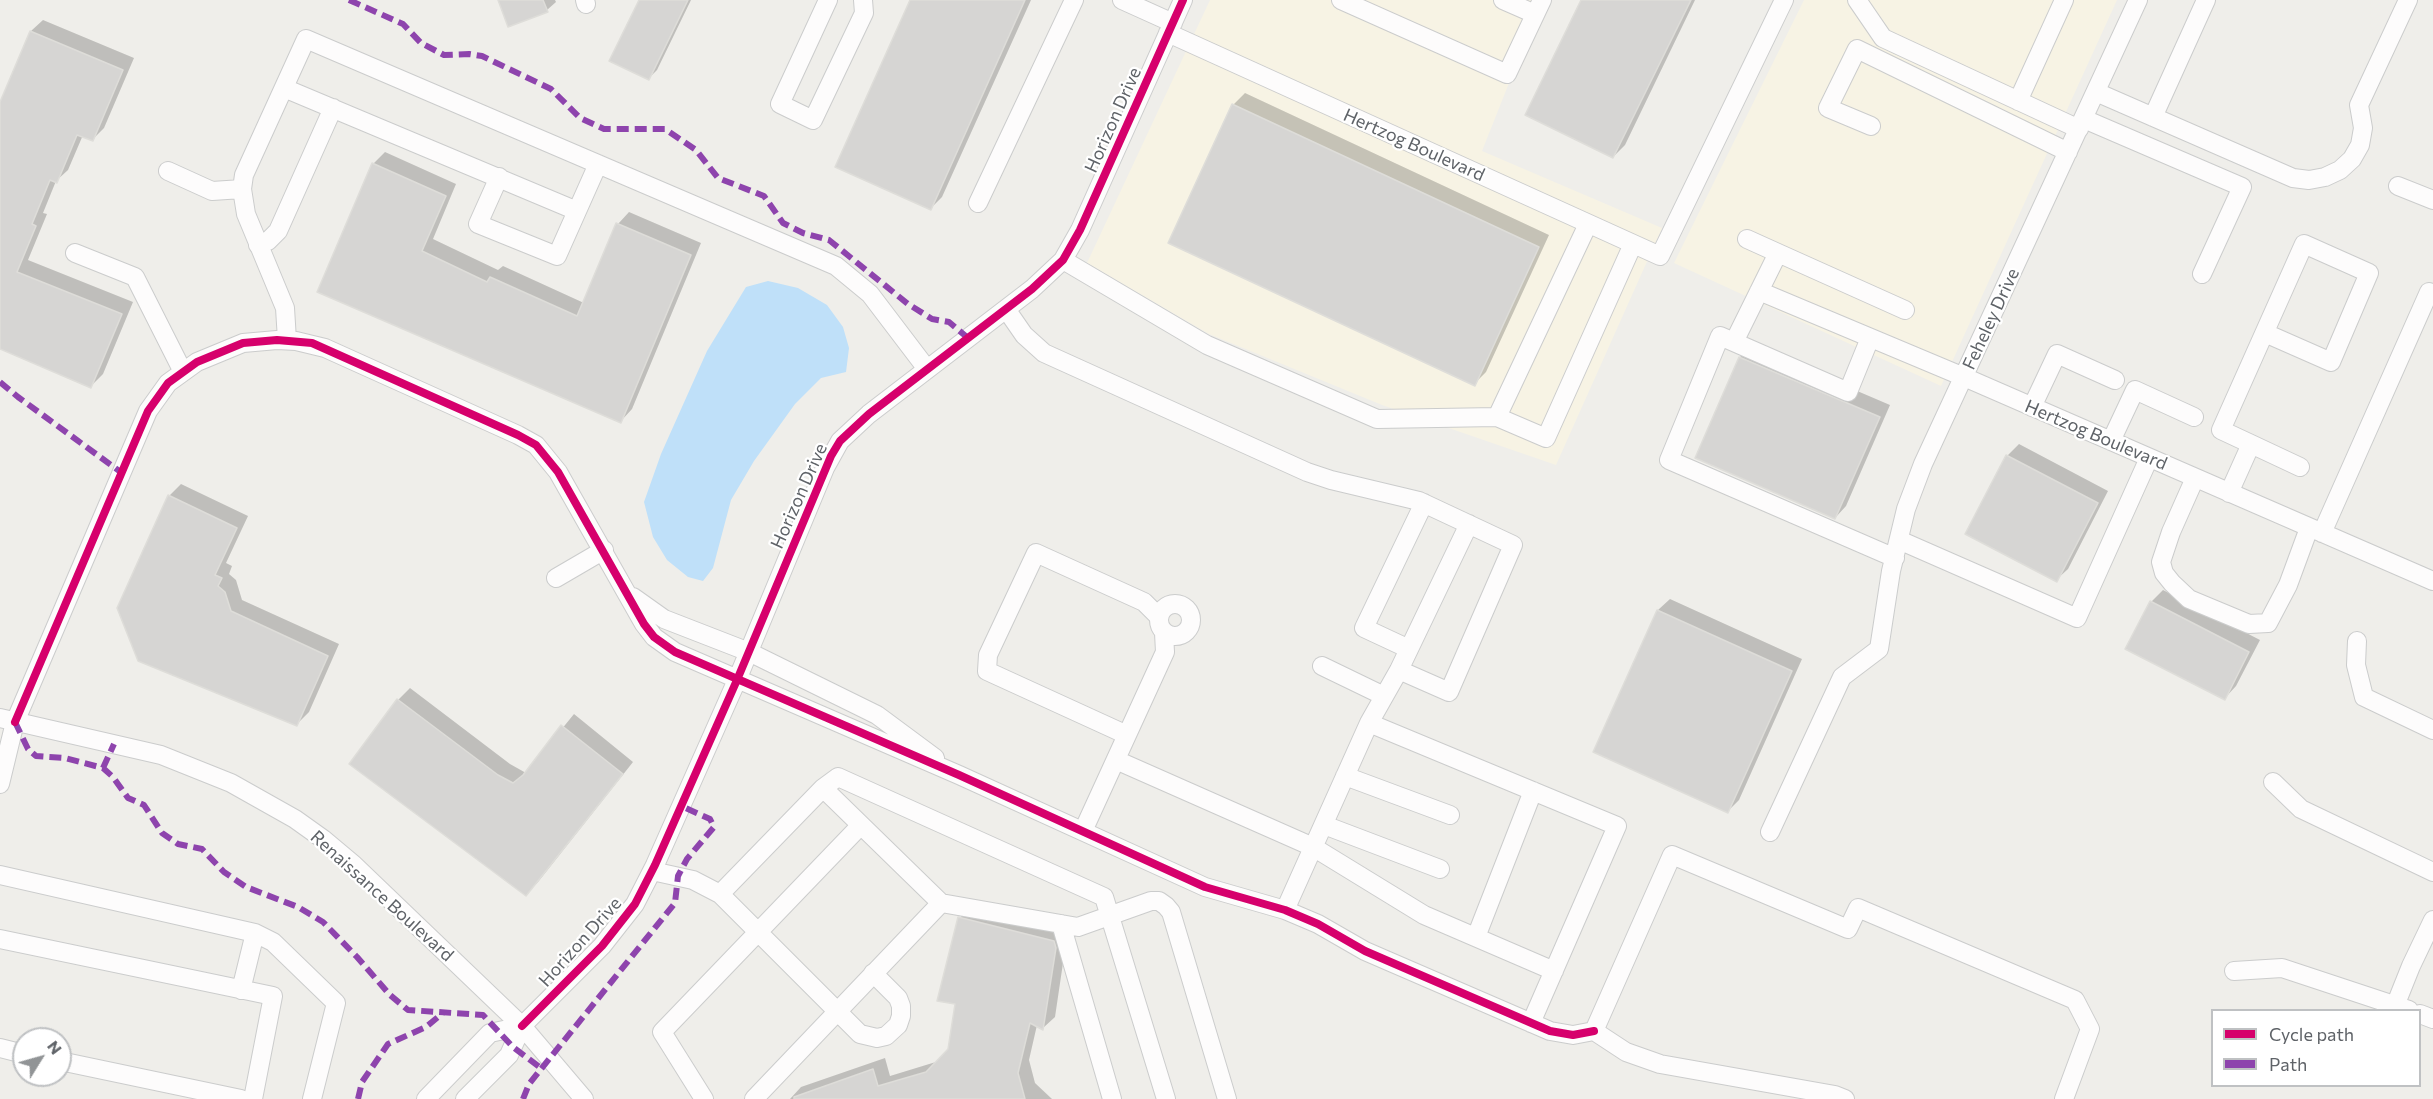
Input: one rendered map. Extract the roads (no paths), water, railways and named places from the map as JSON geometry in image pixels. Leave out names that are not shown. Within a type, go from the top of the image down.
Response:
[{"type":"street","points":[[828,0],[780,104],[813,120],[864,13],[863,0]]},
{"type":"street","points":[[978,203],[1074,0]]},
{"type":"street","name":"Hertzog Boulevard","points":[[1122,0],[1171,28],[1660,256],[1784,0]]},
{"type":"street","name":"Horizon Drive","points":[[522,1026],[602,946],[635,904],[737,680],[831,456],[853,428],[1006,309],[1063,260],[1080,230],[1183,0]]},
{"type":"street","points":[[1341,0],[1507,74],[1539,7],[1503,0]]},
{"type":"street","points":[[1857,0],[1883,38],[2018,101],[2242,187],[2202,274]]},
{"type":"street","points":[[2018,101],[2064,0]]},
{"type":"street","name":"Feheley Drive","points":[[1770,832],[1842,677],[1879,649],[1894,558],[1906,509],[1923,464],[2138,0]]},
{"type":"street","points":[[2153,117],[2206,0]]},
{"type":"street","points":[[2096,92],[2293,178],[2309,180],[2325,177],[2340,170],[2352,159],[2360,145],[2363,129],[2359,105],[2408,0]]},
{"type":"street","points":[[287,340],[285,308],[246,214],[242,189],[244,175],[306,39],[836,266],[870,294],[927,369]]},
{"type":"street","points":[[1871,126],[1828,108],[1857,49],[2068,152]]},
{"type":"street","points":[[284,88],[577,211]]},
{"type":"street","points":[[258,245],[268,241],[278,231],[333,108]]},
{"type":"street","points":[[499,177],[478,224],[557,256],[598,164]]},
{"type":"street","points":[[168,171],[212,191],[242,189]]},
{"type":"street","points":[[2398,186],[2433,200]]},
{"type":"street","points":[[1497,417],[1588,224]]},
{"type":"street","points":[[1747,239],[1905,310]]},
{"type":"street","points":[[1063,260],[1207,345],[1377,419],[1497,417],[1546,438],[1633,244]]},
{"type":"street","points":[[2265,333],[2331,362],[2369,273],[2304,244],[2221,430],[2300,466]]},
{"type":"street","points":[[75,252],[135,277],[183,372]]},
{"type":"street","points":[[1734,342],[1778,253]]},
{"type":"street","name":"Hertzog Boulevard","points":[[1759,291],[1964,377],[2433,581]]},
{"type":"street","points":[[2195,478],[2171,532],[2161,562],[2168,578],[2189,599],[2249,624],[2268,624],[2316,530],[2429,292]]},
{"type":"street","points":[[1006,309],[1030,342],[1044,353],[1318,476],[1424,503],[1514,545],[1449,692],[1399,670]]},
{"type":"street","points":[[1870,338],[1848,392],[1720,336],[1669,460],[1894,558]]},
{"type":"street","points":[[0,784],[7,720],[148,411],[168,383],[197,362],[243,343],[287,340],[325,348],[536,445],[558,472],[644,624],[668,648],[959,775],[1205,887],[1285,910],[1318,924],[1365,951],[1531,1023],[1561,1034],[1594,1031],[1626,1053],[1660,1064],[1835,1095],[1845,1099]]},
{"type":"street","points":[[2032,407],[2057,354],[2115,380]]},
{"type":"street","points":[[2111,441],[2135,390],[2194,417]]},
{"type":"street","points":[[2229,493],[2251,444]]},
{"type":"street","points":[[1899,540],[2077,618],[2149,458]]},
{"type":"street","points":[[1409,649],[1364,628],[1424,503]]},
{"type":"street","points":[[1285,910],[1369,723],[1399,670],[1469,524]]},
{"type":"street","points":[[556,578],[604,550]]},
{"type":"street","points":[[1083,831],[1166,652],[1161,625],[1144,602],[1036,553],[988,654],[987,671],[1127,735]]},
{"type":"street","points":[[629,594],[664,619],[748,652],[878,716],[959,775]]},
{"type":"street","points":[[2357,641],[2356,665],[2364,697],[2433,730]]},
{"type":"street","points":[[1322,666],[1384,696]]},
{"type":"street","name":"Renaissance Boulevard","points":[[7,720],[161,755],[261,798],[323,839],[354,866],[522,1026],[584,1099]]},
{"type":"street","points":[[1369,723],[1617,826],[1531,1023]]},
{"type":"street","points":[[1116,760],[1313,848],[1424,915],[1554,972]]},
{"type":"street","points":[[1346,776],[1450,816]]},
{"type":"street","points":[[720,894],[823,788],[838,777],[1104,897],[1166,1099]]},
{"type":"street","points":[[2273,782],[2301,809],[2433,872]]},
{"type":"street","points":[[823,788],[941,903],[1078,927],[1151,901],[1159,901],[1171,912],[1227,1099]]},
{"type":"street","points":[[1476,937],[1533,791]]},
{"type":"street","points":[[704,1099],[662,1032],[861,825]]},
{"type":"street","points":[[1323,825],[1440,868]]},
{"type":"street","points":[[1594,1031],[1672,855],[1848,929],[1858,908],[2075,1000],[2090,1029],[2064,1099]]},
{"type":"street","points":[[652,871],[693,880],[720,894],[860,1034],[877,1038],[893,1030],[901,1016],[901,1006],[898,998],[873,973]]},
{"type":"street","points":[[0,875],[255,933],[273,942],[336,1003],[312,1099]]},
{"type":"street","points":[[754,1099],[941,903]]},
{"type":"street","points":[[2234,971],[2282,968],[2402,1008],[2410,966],[2433,920]]},
{"type":"street","points":[[1061,924],[1112,1099]]},
{"type":"street","points":[[241,990],[255,933]]},
{"type":"street","points":[[0,939],[273,996],[252,1099]]},
{"type":"street","points":[[437,1095],[490,1033],[522,1026]]},
{"type":"street","points":[[465,1099],[509,1055],[522,1026]]},
{"type":"street","points":[[72,1064],[241,1099]]},
{"type":"water","points":[[768,281],[798,288],[827,305],[843,327],[849,348],[846,372],[821,378],[795,404],[754,461],[731,500],[713,568],[703,581],[688,577],[667,560],[653,537],[644,502],[661,454],[707,351],[746,287]]}]
